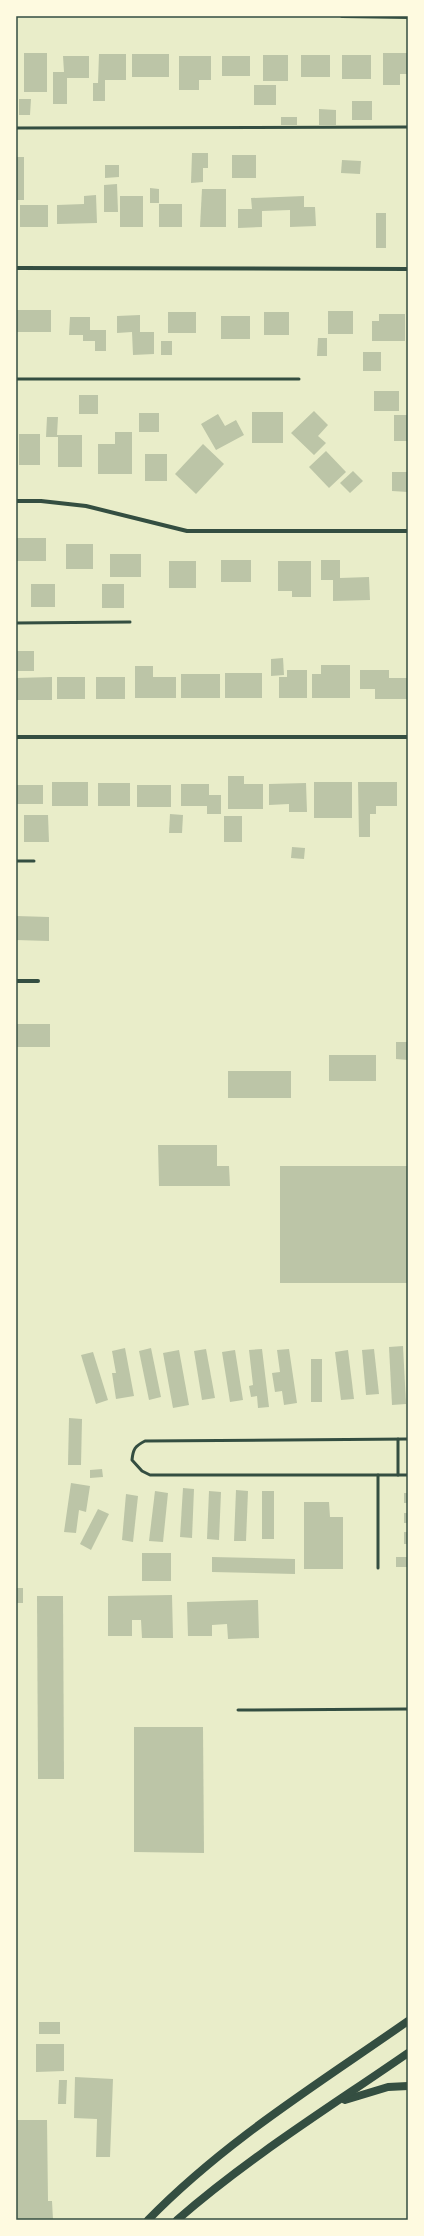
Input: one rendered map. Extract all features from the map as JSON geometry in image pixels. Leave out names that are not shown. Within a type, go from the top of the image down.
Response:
[{"type":"main road","points":[[148,2220],[193,2176],[249,2131],[408,2021]]},
{"type":"main road","points":[[178,2220],[239,2170],[408,2053]]},
{"type":"main road","points":[[333,2105],[388,2087],[408,2086]]},
{"type":"street","points":[[342,16],[408,16]]},
{"type":"street","points":[[16,268],[408,269]]},
{"type":"street","points":[[16,501],[41,501],[86,506],[187,531],[408,531]]},
{"type":"street","points":[[16,738],[408,738]]},
{"type":"street","points":[[16,981],[38,981]]},
{"type":"lane","points":[[16,128],[408,127]]},
{"type":"lane","points":[[16,379],[299,379]]},
{"type":"lane","points":[[16,622],[130,622]]},
{"type":"lane","points":[[16,861],[34,861]]},
{"type":"lane","points":[[398,1439],[398,1475]]},
{"type":"lane","points":[[408,1439],[145,1442],[136,1445],[133,1451],[132,1460],[142,1471],[150,1474],[408,1475]]},
{"type":"lane","points":[[378,1475],[378,1568]]},
{"type":"lane","points":[[238,1710],[408,1709]]},
{"type":"building","points":[[24,53],[47,53],[47,92],[24,92]]},
{"type":"building","points":[[383,53],[408,53],[408,74],[400,74],[400,85],[383,85]]},
{"type":"building","points":[[99,54],[126,54],[126,80],[105,80],[105,101],[93,101],[93,83],[98,83]]},
{"type":"building","points":[[132,54],[169,54],[169,77],[132,77]]},
{"type":"building","points":[[263,55],[288,55],[288,81],[263,81]]},
{"type":"building","points":[[301,55],[330,55],[330,77],[301,77]]},
{"type":"building","points":[[342,55],[371,55],[371,79],[342,79]]},
{"type":"building","points":[[63,56],[89,56],[89,78],[67,78],[67,104],[53,104],[53,72],[64,72]]},
{"type":"building","points":[[179,56],[211,56],[211,80],[199,80],[199,90],[179,90]]},
{"type":"building","points":[[222,56],[250,56],[250,76],[222,76]]},
{"type":"building","points":[[254,85],[276,85],[276,105],[254,105]]},
{"type":"building","points":[[19,99],[31,99],[30,115],[19,115]]},
{"type":"building","points":[[352,101],[372,101],[372,120],[352,120]]},
{"type":"building","points":[[319,109],[336,110],[336,125],[319,125]]},
{"type":"building","points":[[281,117],[297,117],[297,125],[281,125]]},
{"type":"building","points":[[192,153],[208,153],[208,168],[203,168],[203,182],[191,183]]},
{"type":"building","points":[[232,155],[256,155],[256,178],[232,178]]},
{"type":"building","points":[[16,157],[24,157],[24,200],[16,200]]},
{"type":"building","points":[[342,160],[361,161],[360,174],[341,173]]},
{"type":"building","points":[[105,165],[119,165],[119,177],[105,178]]},
{"type":"building","points":[[117,184],[118,212],[104,212],[104,185]]},
{"type":"building","points":[[150,188],[159,189],[159,203],[150,203]]},
{"type":"building","points":[[202,189],[226,189],[226,227],[200,227]]},
{"type":"building","points":[[96,195],[97,223],[57,224],[57,205],[84,204],[84,196]]},
{"type":"building","points":[[120,196],[143,196],[143,227],[120,227]]},
{"type":"building","points":[[304,196],[304,207],[315,207],[316,226],[290,227],[290,210],[262,211],[262,227],[238,228],[238,209],[252,209],[251,198]]},
{"type":"building","points":[[159,204],[182,204],[182,227],[159,227]]},
{"type":"building","points":[[20,205],[48,205],[48,227],[20,227]]},
{"type":"building","points":[[376,213],[386,213],[386,248],[376,248]]},
{"type":"building","points":[[16,310],[51,310],[51,332],[16,332]]},
{"type":"building","points":[[328,311],[353,311],[353,334],[328,334]]},
{"type":"building","points":[[168,312],[196,312],[196,333],[168,333]]},
{"type":"building","points":[[264,312],[289,312],[289,335],[264,335]]},
{"type":"building","points":[[379,314],[405,314],[405,341],[372,341],[372,321],[379,321]]},
{"type":"building","points":[[140,315],[140,332],[154,332],[154,354],[133,355],[132,332],[117,333],[117,316]]},
{"type":"building","points":[[221,316],[250,316],[250,339],[221,339]]},
{"type":"building","points":[[70,317],[90,317],[90,330],[106,330],[106,351],[95,351],[95,341],[83,341],[83,335],[69,335]]},
{"type":"building","points":[[318,338],[327,338],[327,356],[317,356]]},
{"type":"building","points":[[161,341],[172,341],[172,355],[161,355]]},
{"type":"building","points":[[363,352],[381,352],[381,371],[363,371]]},
{"type":"building","points":[[374,391],[399,391],[399,411],[374,411]]},
{"type":"building","points":[[79,395],[98,395],[98,414],[79,414]]},
{"type":"building","points":[[314,411],[328,425],[318,436],[326,443],[314,455],[291,433]]},
{"type":"building","points":[[252,412],[283,412],[283,443],[252,443]]},
{"type":"building","points":[[139,413],[159,413],[159,432],[139,432]]},
{"type":"building","points":[[218,414],[225,426],[236,420],[244,435],[216,450],[201,424]]},
{"type":"building","points":[[394,415],[408,415],[408,441],[394,441]]},
{"type":"building","points":[[47,417],[58,417],[57,435],[82,435],[82,467],[58,467],[58,437],[46,437]]},
{"type":"building","points":[[115,432],[132,432],[132,474],[98,474],[98,444],[115,444]]},
{"type":"building","points":[[19,434],[40,434],[40,465],[19,465]]},
{"type":"building","points":[[203,444],[224,464],[196,494],[175,474]]},
{"type":"building","points":[[326,451],[346,472],[329,488],[309,467]]},
{"type":"building","points":[[145,454],[167,454],[167,481],[145,481]]},
{"type":"building","points":[[353,471],[363,481],[350,493],[340,483]]},
{"type":"building","points":[[392,472],[408,472],[408,492],[392,491]]},
{"type":"building","points":[[16,538],[46,538],[46,561],[16,561]]},
{"type":"building","points":[[66,544],[93,544],[93,569],[66,569]]},
{"type":"building","points":[[110,554],[141,554],[141,577],[110,577]]},
{"type":"building","points":[[221,560],[251,560],[251,582],[221,582]]},
{"type":"building","points":[[321,560],[340,560],[340,578],[369,577],[370,600],[333,601],[333,580],[321,580]]},
{"type":"building","points":[[169,561],[196,561],[196,588],[169,588]]},
{"type":"building","points":[[278,561],[311,561],[311,597],[292,597],[292,591],[278,591]]},
{"type":"building","points":[[31,584],[55,584],[55,607],[31,607]]},
{"type":"building","points":[[102,584],[124,584],[124,608],[102,608]]},
{"type":"building","points":[[16,651],[34,651],[34,671],[16,671]]},
{"type":"building","points":[[283,658],[284,675],[271,676],[271,659]]},
{"type":"building","points":[[321,665],[350,665],[350,698],[312,698],[312,674],[321,674]]},
{"type":"building","points":[[135,666],[153,666],[153,677],[176,677],[176,698],[135,698]]},
{"type":"building","points":[[287,670],[307,670],[307,698],[279,698],[279,677],[287,677]]},
{"type":"building","points":[[360,670],[389,670],[389,678],[408,678],[408,699],[375,699],[375,689],[360,689]]},
{"type":"building","points":[[225,673],[262,673],[262,698],[225,698]]},
{"type":"building","points":[[181,674],[220,674],[220,698],[181,698]]},
{"type":"building","points":[[52,677],[52,700],[16,700],[16,678]]},
{"type":"building","points":[[57,677],[85,677],[85,699],[57,699]]},
{"type":"building","points":[[96,677],[125,677],[125,699],[96,699]]},
{"type":"building","points":[[228,776],[244,776],[244,784],[263,784],[263,809],[228,809]]},
{"type":"building","points":[[52,782],[88,782],[88,806],[52,806]]},
{"type":"building","points":[[314,782],[352,782],[352,818],[314,818]]},
{"type":"building","points":[[358,782],[397,782],[397,806],[376,806],[376,814],[370,814],[370,837],[359,837]]},
{"type":"building","points":[[98,783],[130,783],[130,806],[98,806]]},
{"type":"building","points":[[306,783],[307,812],[289,812],[289,804],[269,805],[269,784]]},
{"type":"building","points":[[181,784],[209,784],[209,795],[221,795],[221,814],[207,814],[207,806],[181,806]]},
{"type":"building","points":[[16,785],[43,785],[43,804],[16,804]]},
{"type":"building","points":[[137,785],[171,785],[171,807],[137,807]]},
{"type":"building","points":[[170,814],[183,815],[182,833],[169,833]]},
{"type":"building","points":[[24,815],[48,815],[49,842],[24,842]]},
{"type":"building","points":[[224,816],[242,816],[242,842],[224,842]]},
{"type":"building","points":[[292,847],[305,848],[304,859],[291,858]]},
{"type":"building","points":[[16,916],[49,917],[49,941],[16,940]]},
{"type":"building","points":[[16,1024],[50,1024],[50,1047],[16,1047]]},
{"type":"building","points":[[396,1042],[408,1042],[408,1060],[396,1059]]},
{"type":"building","points":[[329,1055],[376,1055],[376,1081],[329,1081]]},
{"type":"building","points":[[228,1071],[291,1071],[291,1098],[228,1098]]},
{"type":"building","points":[[158,1145],[217,1145],[217,1166],[229,1166],[230,1186],[159,1186]]},
{"type":"building","points":[[280,1166],[408,1166],[408,1283],[280,1283]]},
{"type":"building","points":[[403,1346],[406,1404],[392,1405],[389,1347]]},
{"type":"building","points":[[125,1348],[134,1396],[116,1399],[112,1373],[116,1373],[112,1351]]},
{"type":"building","points":[[151,1348],[161,1397],[149,1400],[139,1351]]},
{"type":"building","points":[[206,1349],[215,1398],[202,1400],[194,1351]]},
{"type":"building","points":[[262,1349],[269,1407],[258,1408],[257,1396],[251,1397],[249,1386],[253,1385],[249,1350]]},
{"type":"building","points":[[289,1349],[297,1403],[284,1405],[282,1391],[275,1392],[272,1373],[280,1372],[277,1350]]},
{"type":"building","points":[[374,1349],[379,1394],[366,1395],[362,1350]]},
{"type":"building","points":[[179,1350],[189,1405],[173,1408],[163,1353]]},
{"type":"building","points":[[235,1350],[243,1400],[230,1402],[222,1352]]},
{"type":"building","points":[[348,1350],[354,1399],[341,1400],[335,1352]]},
{"type":"building","points":[[93,1352],[108,1400],[96,1404],[81,1355]]},
{"type":"building","points":[[311,1359],[322,1359],[322,1402],[311,1402]]},
{"type":"building","points":[[69,1418],[82,1419],[81,1465],[68,1465]]},
{"type":"building","points":[[102,1469],[103,1477],[90,1478],[90,1470]]},
{"type":"building","points":[[71,1483],[90,1486],[86,1512],[79,1510],[76,1533],[64,1532]]},
{"type":"building","points":[[183,1488],[194,1489],[192,1538],[180,1537]]},
{"type":"building","points":[[236,1490],[248,1491],[246,1541],[234,1541]]},
{"type":"building","points":[[155,1491],[168,1493],[163,1542],[149,1541]]},
{"type":"building","points":[[209,1491],[221,1492],[219,1540],[207,1539]]},
{"type":"building","points":[[262,1491],[274,1491],[274,1539],[262,1539]]},
{"type":"building","points":[[404,1493],[408,1493],[408,1503],[404,1503]]},
{"type":"building","points":[[126,1494],[138,1496],[133,1542],[122,1540]]},
{"type":"building","points":[[304,1502],[329,1502],[330,1517],[343,1517],[343,1569],[304,1569]]},
{"type":"building","points":[[98,1509],[109,1514],[91,1550],[80,1544]]},
{"type":"building","points":[[404,1513],[408,1513],[408,1523],[404,1523]]},
{"type":"building","points":[[404,1532],[408,1532],[408,1544],[404,1544]]},
{"type":"building","points":[[142,1553],[171,1553],[171,1581],[142,1581]]},
{"type":"building","points":[[212,1557],[295,1559],[295,1574],[212,1572]]},
{"type":"building","points":[[396,1557],[408,1557],[408,1567],[396,1567]]},
{"type":"building","points":[[16,1588],[23,1588],[23,1603],[16,1603]]},
{"type":"building","points":[[172,1595],[173,1638],[142,1638],[141,1620],[132,1620],[132,1636],[108,1636],[108,1596]]},
{"type":"building","points":[[37,1596],[63,1596],[64,1779],[38,1779]]},
{"type":"building","points":[[258,1600],[259,1638],[228,1639],[227,1624],[212,1625],[212,1636],[188,1636],[187,1602]]},
{"type":"building","points":[[134,1727],[203,1727],[204,1853],[134,1852]]},
{"type":"building","points":[[39,2022],[60,2022],[60,2034],[39,2034]]},
{"type":"building","points":[[36,2044],[64,2044],[64,2071],[36,2072]]},
{"type":"building","points":[[75,2077],[113,2079],[110,2157],[96,2157],[97,2119],[74,2118]]},
{"type":"building","points":[[59,2080],[67,2080],[66,2104],[58,2104]]},
{"type":"building","points":[[16,2120],[47,2120],[48,2201],[52,2201],[53,2220],[16,2220]]}]
